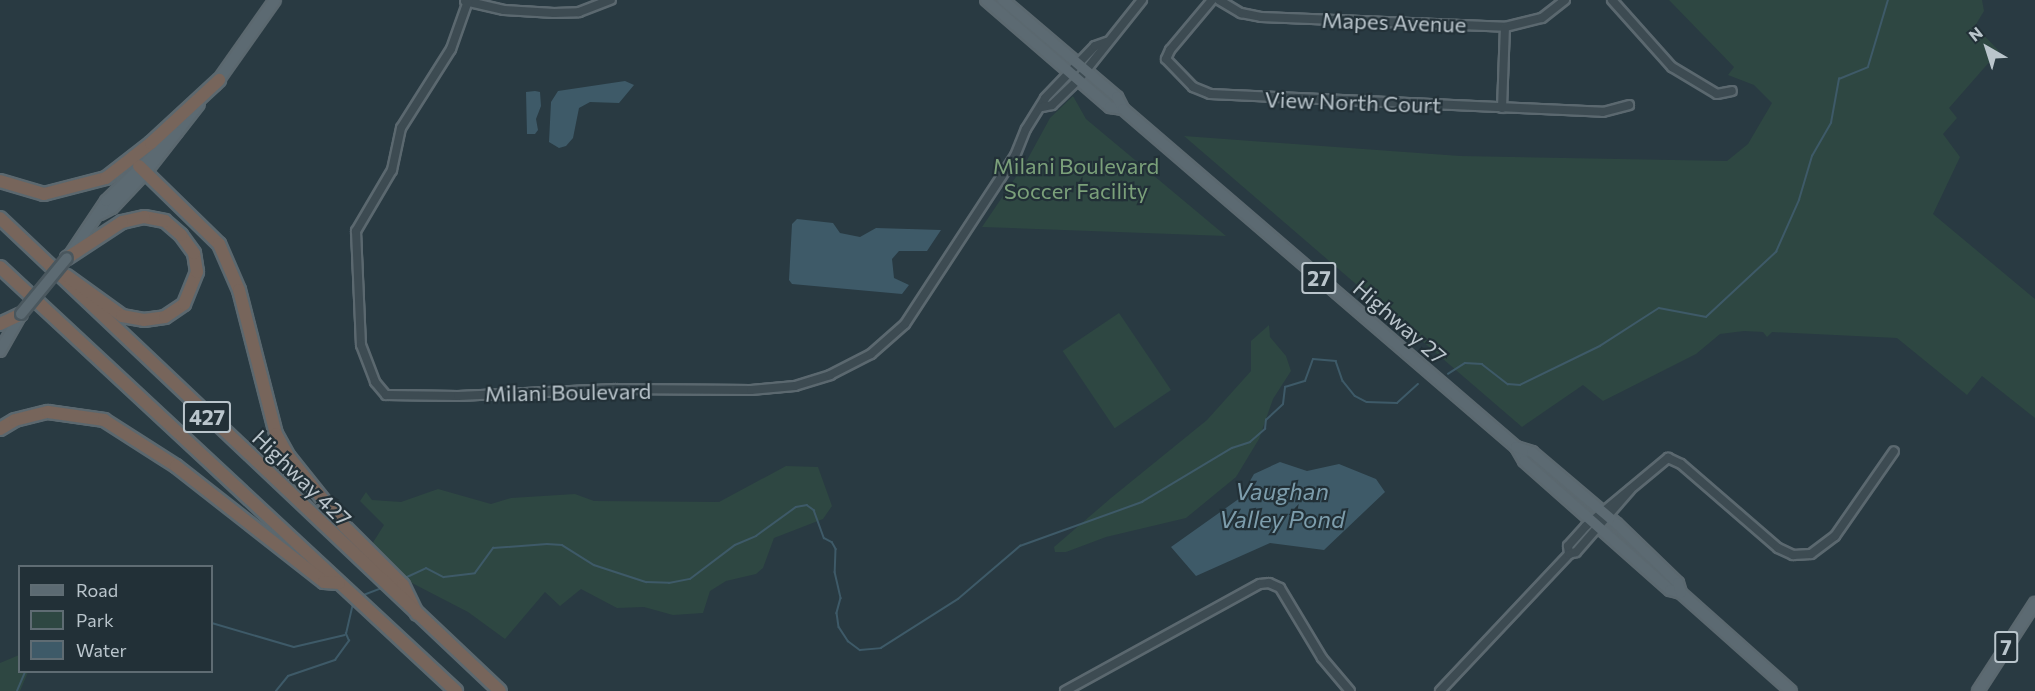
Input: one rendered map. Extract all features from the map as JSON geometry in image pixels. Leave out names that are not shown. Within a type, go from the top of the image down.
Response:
[{"type":"highway","points":[[0,181],[44,194],[106,178],[151,144],[219,80]]},
{"type":"highway","points":[[143,169],[219,244],[239,290],[276,434],[304,479],[377,559],[403,594]]},
{"type":"highway","points":[[48,265],[122,316],[144,320],[165,317],[184,304],[197,273],[194,253],[181,235],[165,221],[144,217],[122,222],[67,258]]},
{"type":"highway","name":"Highway 427","points":[[0,218],[367,569],[403,594],[417,615],[500,691]]},
{"type":"highway","name":"427","points":[[0,267],[456,691]]},
{"type":"highway","points":[[0,278],[48,312]]},
{"type":"highway","points":[[0,324],[21,314]]},
{"type":"highway","points":[[0,429],[15,420],[48,412],[104,420],[135,437],[215,495],[324,582],[339,583]]},
{"type":"main road","points":[[0,351],[21,314],[100,214],[112,208],[143,169],[172,144],[177,132],[219,80],[275,0]]},
{"type":"main road","name":"Highway 27","points":[[986,0],[1110,107],[1123,109]]},
{"type":"main road","name":"Highway 27","points":[[1003,0],[1117,96],[1123,109],[1516,447],[1524,461],[1601,518],[1677,583],[1681,593],[1791,691]]},
{"type":"main road","name":"7","points":[[1978,691],[2035,603]]},
{"type":"street","points":[[466,1],[504,10],[554,13],[579,12],[611,0]]},
{"type":"street","name":"Milani Boulevard","points":[[466,1],[451,49],[401,128],[393,170],[356,231],[361,345],[375,382],[386,395],[751,390],[795,386],[830,375],[871,354],[905,324],[989,198],[1015,156],[1026,129],[1042,108],[1045,98],[1074,76],[1142,0]]},
{"type":"street","name":"View North Court","points":[[1212,0],[1170,50],[1166,59],[1193,87],[1210,94],[1603,112],[1629,105]]},
{"type":"street","name":"Mapes Avenue","points":[[1219,0],[1241,13],[1261,17],[1505,27],[1542,18],[1565,0]]},
{"type":"street","points":[[1612,0],[1672,66],[1717,94],[1732,91]]},
{"type":"street","points":[[1502,108],[1505,27]]},
{"type":"street","points":[[1440,691],[1569,554],[1568,546],[1601,518],[1658,462],[1672,458],[1778,548],[1806,556],[1829,542],[1894,451]]},
{"type":"street","points":[[1065,691],[1260,584],[1269,583],[1280,588],[1322,658],[1350,691]]},
{"type":"green space","points":[[1669,0],[1982,0],[1984,11],[1975,26],[1999,51],[1949,108],[1957,118],[1943,134],[1960,157],[1933,214],[2035,299],[2035,418],[1982,376],[1967,395],[1897,338],[1772,332],[1767,337],[1763,332],[1744,331],[1720,334],[1696,354],[1603,401],[1583,385],[1522,427],[1184,136],[1460,156],[1727,161],[1748,144],[1772,103],[1754,85],[1728,75],[1734,67]]},
{"type":"green space","name":"Milani Boulevard Soccer Facility","points":[[1073,96],[1086,119],[1226,236],[982,227],[1026,162],[1050,118]]},
{"type":"green space","points":[[1119,313],[1171,390],[1115,428],[1063,351]]},
{"type":"green space","points":[[1269,325],[1270,337],[1286,356],[1291,371],[1273,399],[1259,439],[1236,477],[1186,518],[1106,537],[1066,552],[1055,552],[1054,547],[1207,420],[1251,371],[1251,341]]},
{"type":"green space","points":[[786,466],[818,467],[832,506],[823,519],[774,538],[763,568],[756,574],[726,581],[710,591],[703,613],[673,615],[644,607],[617,608],[581,589],[560,606],[545,592],[505,639],[468,612],[410,582],[372,544],[384,525],[360,501],[366,492],[372,500],[401,502],[438,489],[491,504],[511,498],[575,494],[594,501],[719,502]]},
{"type":"green space","points":[[18,655],[18,673],[28,673],[20,691],[0,691],[0,663]]},
{"type":"water","points":[[625,81],[634,85],[619,103],[590,102],[579,108],[573,138],[566,146],[559,148],[549,142],[551,102],[558,91]]},
{"type":"water","points":[[526,92],[540,92],[541,106],[536,119],[538,130],[535,134],[527,134]]},
{"type":"water","points":[[797,219],[833,223],[840,233],[860,237],[876,228],[941,230],[927,251],[899,251],[892,259],[894,278],[909,285],[902,294],[792,284],[789,280],[792,224]]},
{"type":"water","name":"Vaughan Valley Pond","points":[[1280,462],[1307,471],[1339,464],[1376,479],[1385,492],[1324,550],[1270,543],[1196,576],[1171,547],[1240,498],[1254,474]]},
{"type":"waterway","points":[[1448,374],[1465,363],[1482,364],[1508,384],[1520,385],[1600,346],[1659,308],[1706,317],[1776,252],[1799,200],[1812,156],[1831,123],[1839,79],[1868,67],[1888,0]]},
{"type":"waterway","points":[[405,578],[426,568],[444,577],[475,573],[493,548],[547,544],[562,545],[594,565],[646,582],[669,583],[690,579],[735,545],[756,536],[796,507],[807,505],[814,510],[824,538],[832,542],[836,549],[835,572],[841,598],[837,613],[839,627],[848,641],[860,650],[881,648],[958,599],[1020,546],[1142,502],[1232,448],[1250,442],[1265,429],[1266,420],[1283,404],[1285,387],[1305,381],[1313,359],[1336,361],[1343,381],[1355,396],[1367,402],[1397,403],[1418,384]]},
{"type":"waterway","points":[[361,596],[384,587]]},
{"type":"waterway","points":[[276,691],[288,676],[335,660],[349,641],[346,634],[353,603]]},
{"type":"waterway","points":[[213,623],[294,647],[345,635]]},
{"type":"waterway","points":[[17,691],[25,673]]}]
